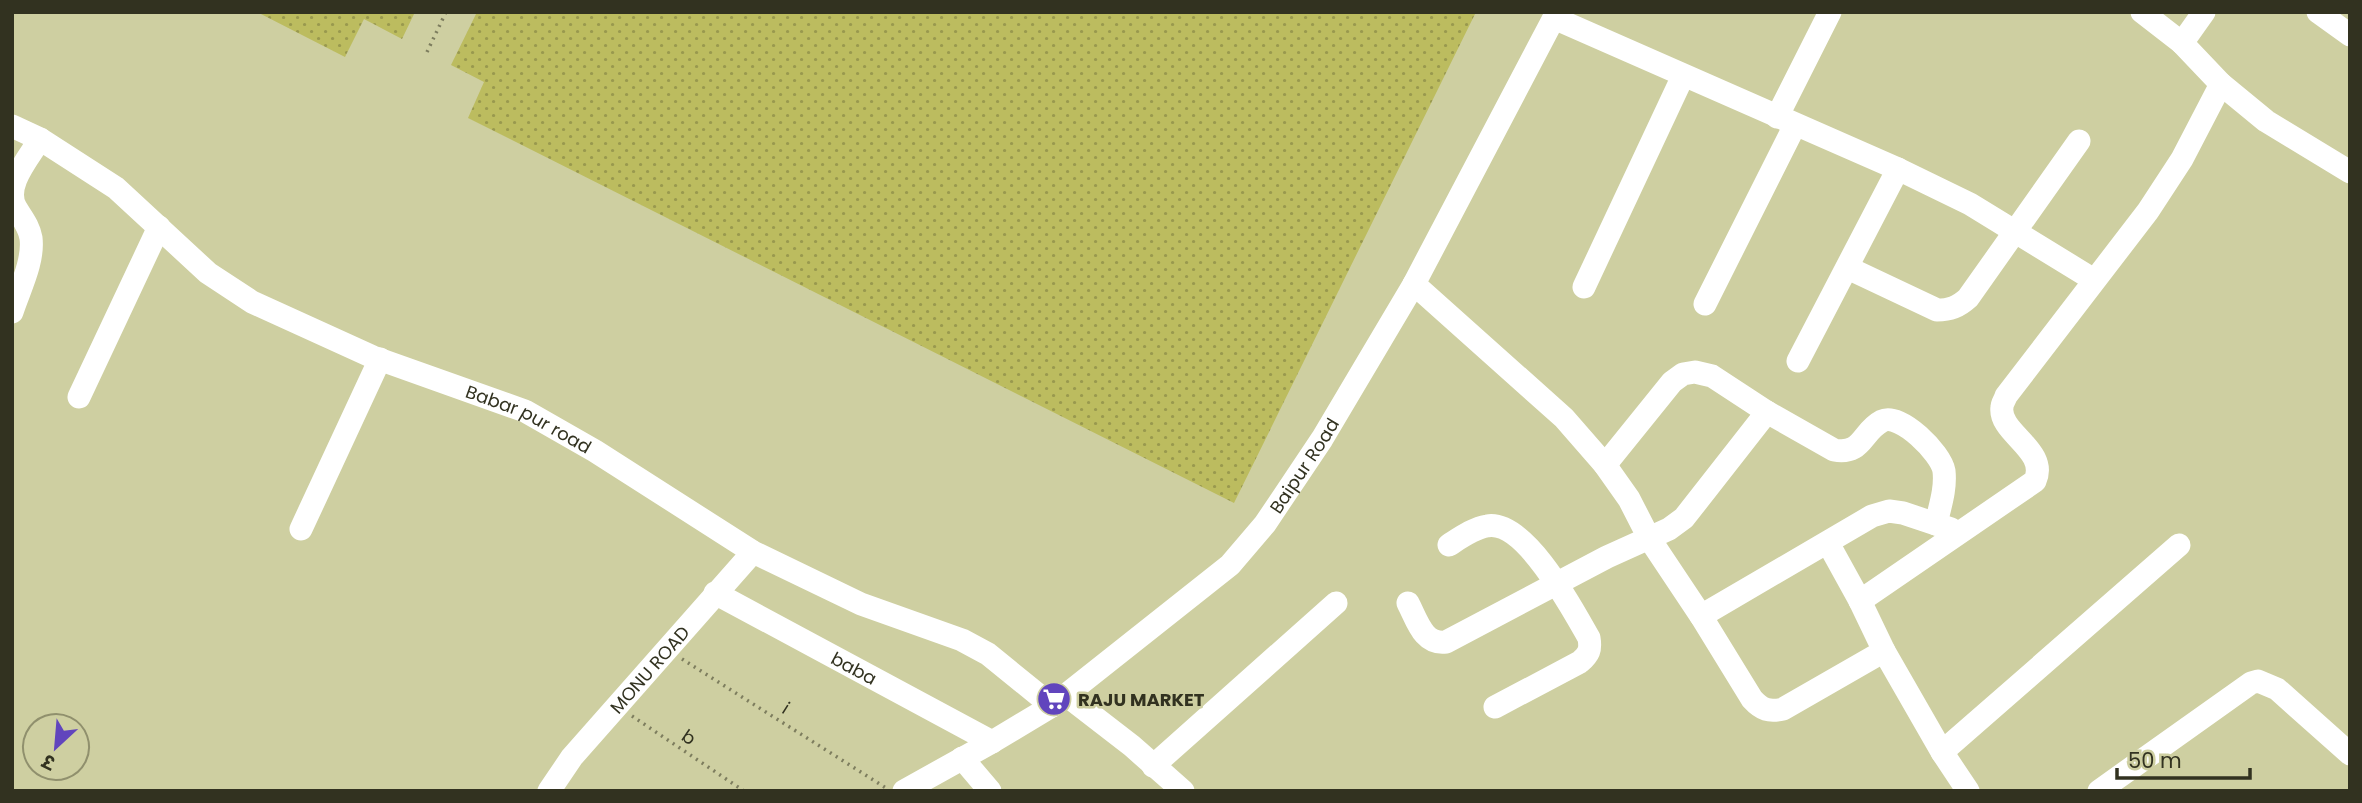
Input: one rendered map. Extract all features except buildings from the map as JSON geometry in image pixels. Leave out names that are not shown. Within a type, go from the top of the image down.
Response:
[{"type":"street","points":[[1705,304],[1786,121],[1830,12]]},
{"type":"street","points":[[2142,12],[2182,43],[2221,84],[2266,121],[2350,172]]},
{"type":"street","points":[[2182,43],[2204,12]]},
{"type":"street","points":[[1556,15],[1683,76],[1898,169],[1970,204],[2094,280]]},
{"type":"street","name":"Baipur Road","points":[[904,791],[1059,701],[1230,565],[1265,524],[1322,439],[1414,284],[1556,15]]},
{"type":"street","points":[[1584,287],[1683,76]]},
{"type":"street","points":[[1860,601],[2035,481],[2039,469],[2035,458],[2003,418],[2002,407],[2006,396],[2148,211],[2182,159],[2221,84]]},
{"type":"street","name":"Babar pur road","points":[[12,126],[40,139],[116,188],[208,273],[252,302],[380,359],[525,411],[595,451],[753,552],[861,604],[962,640],[1132,746],[1183,791]]},
{"type":"street","points":[[12,312],[28,260],[31,238],[28,227],[15,207],[12,190],[40,139]]},
{"type":"street","points":[[1848,268],[1937,310],[1959,306],[1968,298],[2017,232],[2079,141]]},
{"type":"street","points":[[1798,361],[1898,169]]},
{"type":"street","points":[[79,397],[159,227]]},
{"type":"street","points":[[1414,284],[1564,418],[1605,465],[1759,707],[1771,711],[1783,709],[1884,651]]},
{"type":"street","points":[[301,529],[380,359]]},
{"type":"street","points":[[1605,465],[1672,382],[1683,374],[1695,372],[1712,376],[1824,445],[1844,452],[1854,449],[1883,420],[1891,419],[1906,426],[1935,452],[1944,468],[1945,488],[1936,524]]},
{"type":"street","points":[[1408,603],[1430,640],[1446,642],[1649,538],[1685,518],[1767,412]]},
{"type":"street","points":[[1702,616],[1872,516],[1889,511],[1903,513],[1962,533]]},
{"type":"street","points":[[1449,545],[1489,525],[1503,527],[1519,537],[1557,583],[1589,638],[1591,648],[1580,662],[1495,707]]},
{"type":"street","points":[[1828,543],[1884,651],[1942,752],[1968,791]]},
{"type":"street","points":[[1942,752],[2179,545]]},
{"type":"street","name":"MONU ROAD","points":[[549,791],[572,757],[753,552]]},
{"type":"street","name":"baba","points":[[715,593],[992,742]]},
{"type":"street","points":[[1153,766],[1336,603]]},
{"type":"street","points":[[2099,791],[2251,683],[2259,681],[2277,689],[2350,754]]},
{"type":"street","points":[[962,758],[989,791]]},
{"type":"path","points":[[427,52],[446,12]]},
{"type":"path","name":"i","points":[[667,650],[891,791]]},
{"type":"path","name":"b","points":[[618,706],[744,791]]},
{"type":"shaded area","points":[[257,12],[415,12],[402,39],[364,19],[345,57]]},
{"type":"shaded area","points":[[477,12],[1476,12],[1234,503],[468,118],[484,82],[451,65]]},
{"type":"place","name":"RAJU MARKET","points":[[1054,699]]}]
